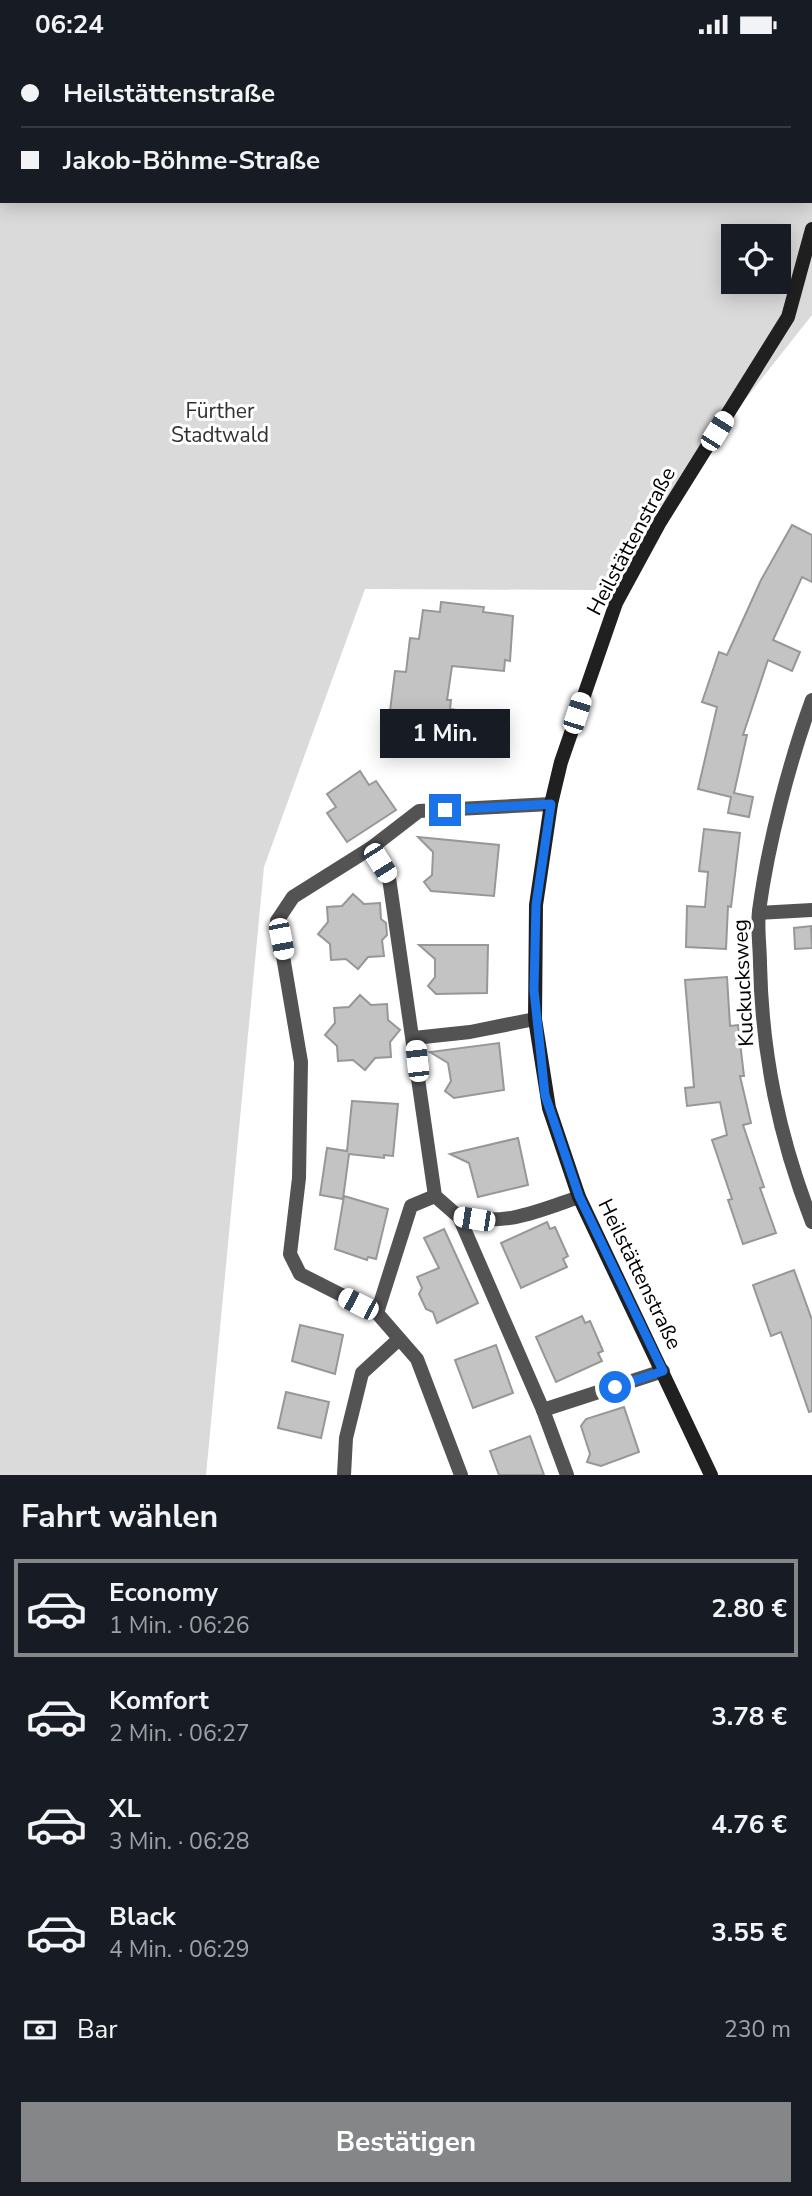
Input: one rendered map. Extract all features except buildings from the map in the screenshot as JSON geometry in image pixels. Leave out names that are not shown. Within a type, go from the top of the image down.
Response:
[{"type":"street","name":"Heilstättenstraße","points":[[710,1475],[579,1196],[545,1095],[536,1019],[536,905],[551,804],[561,762],[584,689],[616,603],[660,522],[788,317],[812,229]]},
{"type":"street","name":"Kuckucksweg","points":[[812,700],[795,747],[759,913],[761,998],[772,1092],[792,1169],[812,1222]]},
{"type":"street","points":[[461,1475],[417,1359],[377,1313],[300,1274],[290,1254],[299,1178],[301,1062],[277,921],[293,897],[371,848],[419,811],[551,804]]},
{"type":"street","points":[[371,848],[389,878],[435,1196],[459,1217],[543,1410],[567,1475]]},
{"type":"street","points":[[759,913],[812,910]]},
{"type":"street","points":[[414,1038],[470,1032],[536,1019]]},
{"type":"street","points":[[377,1313],[411,1206],[435,1196]]},
{"type":"street","name":"Heilstättenstraße","points":[[459,1217],[489,1222],[519,1218],[579,1196]]},
{"type":"street","points":[[344,1475],[346,1437],[362,1373],[398,1340]]},
{"type":"street","name":"Heilstättenstraße","points":[[543,1410],[663,1371]]},
{"type":"green space","name":"Fürther Stadtwald","points":[[0,203],[812,203],[812,315],[595,590],[365,589],[264,867],[206,1475],[0,1475]]},
{"type":"route","points":[[445,810],[551,804],[536,905],[534,990],[545,1095],[579,1196],[663,1371],[615,1387]]}]
